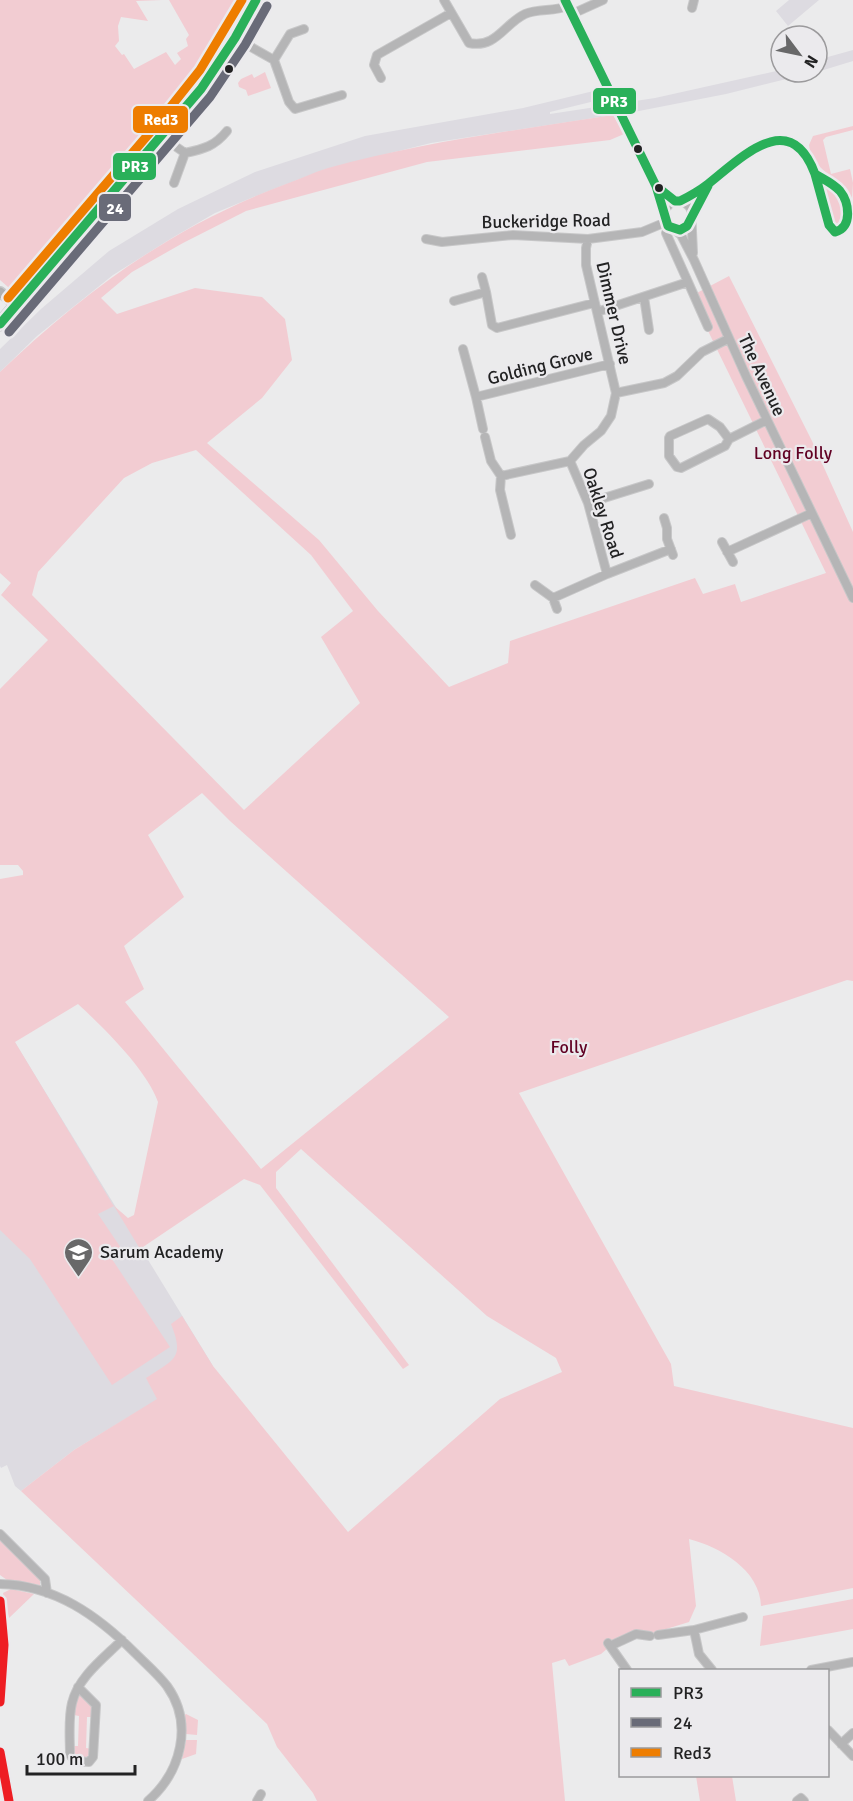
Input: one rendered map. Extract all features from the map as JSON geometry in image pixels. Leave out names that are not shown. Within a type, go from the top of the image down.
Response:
[{"type":"highway","points":[[0,324],[162,137],[210,77],[235,39],[256,0]]},
{"type":"main road","points":[[0,292],[17,306]]},
{"type":"street","points":[[444,0],[469,43],[480,45],[493,39],[525,14],[560,9],[566,3],[656,186],[666,222]]},
{"type":"street","points":[[572,14],[603,0]]},
{"type":"street","points":[[381,78],[374,65],[377,55],[451,14]]},
{"type":"street","points":[[274,60],[290,34],[304,29]]},
{"type":"street","points":[[235,39],[274,60],[289,102],[295,109],[342,95]]},
{"type":"street","points":[[162,137],[185,153],[206,149],[219,141],[227,131]]},
{"type":"street","points":[[174,183],[185,153]]},
{"type":"street","points":[[656,186],[675,201]]},
{"type":"street","points":[[664,212],[670,203],[675,201],[688,205],[693,213],[692,220],[686,227],[677,230]]},
{"type":"street","name":"The Avenue","points":[[692,220],[691,239],[694,260]]},
{"type":"street","name":"The Avenue","points":[[666,222],[677,230],[694,260],[767,420],[853,598]]},
{"type":"street","name":"Buckeridge Road","points":[[426,239],[442,242],[513,235],[588,239],[642,232],[666,222]]},
{"type":"street","points":[[666,233],[708,327]]},
{"type":"street","name":"Dimmer Drive","points":[[588,239],[586,265],[616,393]]},
{"type":"street","points":[[482,277],[492,325],[496,328],[594,303]]},
{"type":"street","points":[[597,312],[688,282]]},
{"type":"street","points":[[454,301],[486,292]]},
{"type":"street","points":[[644,297],[649,330]]},
{"type":"street","points":[[616,393],[663,383],[677,376],[702,352],[729,339]]},
{"type":"street","name":"Golding Grove","points":[[463,349],[477,397],[491,461],[501,476]]},
{"type":"street","name":"Golding Grove","points":[[477,397],[610,364]]},
{"type":"street","name":"Oakley Road","points":[[501,476],[570,461],[606,425],[611,416],[616,393]]},
{"type":"street","points":[[729,439],[720,427],[708,419],[670,436],[669,456],[676,466],[681,468],[725,446],[729,439],[767,420]]},
{"type":"street","name":"Oakley Road","points":[[570,461],[588,503],[607,574]]},
{"type":"street","points":[[501,476],[501,490],[511,535]]},
{"type":"street","points":[[588,503],[649,484]]},
{"type":"street","points":[[727,552],[812,513]]},
{"type":"street","name":"Oakley Road","points":[[553,598],[607,574],[672,552],[667,539],[664,518]]},
{"type":"street","points":[[722,542],[733,562]]},
{"type":"street","points":[[535,585],[553,598],[557,609]]},
{"type":"street","points":[[0,1534],[45,1580],[47,1593]]},
{"type":"street","points":[[0,1584],[47,1593],[90,1613],[122,1640],[167,1687],[181,1723],[181,1746],[177,1760],[165,1783],[148,1801]]},
{"type":"street","points":[[0,1601],[4,1656],[0,1702]]},
{"type":"street","points":[[626,1669],[609,1645],[636,1635],[654,1636],[694,1630],[743,1617]]},
{"type":"street","points":[[694,1630],[699,1654],[710,1669]]},
{"type":"street","points":[[78,1687],[96,1705],[93,1756],[89,1762],[75,1761],[70,1755],[71,1705],[78,1687],[84,1678],[122,1640]]},
{"type":"street","points":[[820,1669],[853,1662]]},
{"type":"street","points":[[829,1731],[853,1756]]},
{"type":"street","points":[[842,1744],[853,1733]]},
{"type":"street","points":[[0,1752],[9,1801]]},
{"type":"shaded area","points":[[789,0],[819,0],[790,24],[786,24],[776,11]]},
{"type":"shaded area","points":[[853,50],[853,61],[829,68],[829,57]]},
{"type":"shaded area","points":[[769,73],[769,83],[726,94],[639,111],[431,143],[326,169],[266,192],[215,213],[113,275],[37,336],[0,372],[0,349],[41,309],[109,251],[178,209],[255,172],[365,136],[523,108],[602,89],[607,98],[550,112],[550,114],[655,98]]},
{"type":"shaded area","name":"Sarum Academy","points":[[8,1031],[213,1366],[74,1450],[21,1491],[15,1486],[7,1465],[1,1468],[0,1466],[0,1036]]},
{"type":"green space","points":[[0,0],[162,0],[136,1],[148,21],[121,17],[118,26],[119,41],[115,46],[122,55],[124,54],[134,69],[166,52],[175,65],[181,59],[177,53],[188,46],[186,39],[189,35],[169,0],[250,0],[213,62],[16,294],[0,280]]},
{"type":"green space","points":[[265,72],[271,88],[248,96],[246,90],[239,87],[238,83],[241,79],[252,74],[254,78]]},
{"type":"green space","points":[[613,115],[624,134],[610,140],[427,162],[246,211],[132,272],[101,298],[117,314],[195,288],[262,297],[285,319],[292,360],[262,398],[207,443],[319,540],[378,611],[449,687],[508,663],[510,641],[695,578],[703,594],[735,584],[741,602],[826,573],[691,296],[729,276],[812,441],[853,532],[853,981],[847,980],[519,1093],[671,1364],[674,1386],[853,1428],[853,1588],[761,1606],[754,1581],[746,1571],[725,1554],[689,1539],[696,1606],[689,1622],[634,1639],[615,1642],[601,1654],[569,1666],[565,1659],[552,1663],[565,1801],[317,1801],[277,1747],[267,1724],[21,1491],[74,1450],[157,1399],[146,1378],[174,1357],[177,1345],[171,1324],[182,1316],[213,1366],[348,1532],[500,1399],[562,1372],[556,1358],[487,1316],[301,1149],[276,1172],[276,1188],[409,1365],[403,1369],[260,1185],[244,1179],[140,1249],[114,1206],[98,1214],[121,1248],[110,1256],[170,1347],[112,1385],[30,1259],[0,1230],[0,879],[23,875],[23,871],[18,865],[0,865],[0,689],[48,640],[1,595],[11,583],[0,573],[0,372],[65,314],[133,263],[169,240],[245,201],[318,171],[363,159],[434,144]],"holes":[[[196,450],[311,555],[353,611],[321,637],[360,703],[244,810],[32,595],[38,572],[124,478],[152,463]],[[202,793],[230,821],[449,1017],[261,1169],[125,1002],[144,989],[124,946],[184,897],[148,835]],[[78,1004],[111,1037],[144,1076],[158,1102],[134,1215],[128,1218],[113,1205],[15,1042]]]},
{"type":"green space","points":[[853,126],[853,130],[826,137],[823,140],[831,174],[850,169],[853,183],[852,199],[841,185],[815,161],[809,145],[813,136]]},
{"type":"green space","points":[[825,186],[834,193],[844,210],[846,221],[841,227],[835,227],[831,223],[822,187]]},
{"type":"green space","points":[[0,1535],[40,1578],[40,1585],[7,1580],[0,1575]]},
{"type":"green space","points":[[11,1589],[34,1594],[9,1618],[3,1593]]},
{"type":"green space","points":[[853,1599],[853,1629],[760,1646],[763,1616]]},
{"type":"green space","points":[[78,1695],[92,1706],[93,1717],[87,1717],[86,1748],[92,1749],[91,1756],[88,1758],[74,1757],[72,1746],[78,1746],[79,1716],[74,1715]]},
{"type":"green space","points":[[186,1714],[198,1720],[197,1735],[186,1734],[183,1716]]},
{"type":"green space","points":[[186,1740],[197,1740],[196,1754],[182,1759]]},
{"type":"green space","points":[[696,1777],[732,1777],[736,1801],[700,1801]]},
{"type":"transit line","name":"Red3","points":[[8,298],[153,129],[200,70],[242,0]]},
{"type":"transit line","name":"PR3","points":[[0,324],[201,89],[235,38],[256,0]]},
{"type":"transit line","name":"PR3","points":[[565,0],[656,186],[668,226],[680,230],[687,226],[708,186]]},
{"type":"transit line","name":"24","points":[[9,332],[210,97],[245,45],[267,6]]},
{"type":"transit line","name":"PR3","points":[[656,186],[675,201],[680,201],[705,187],[750,151],[779,141],[793,144],[805,154],[815,174]]},
{"type":"transit line","name":"PR3","points":[[815,174],[837,188],[846,201],[847,220],[841,230],[835,232],[829,225],[815,174]]},
{"type":"transit line","points":[[0,1601],[4,1645],[0,1702]]},
{"type":"transit line","points":[[0,1752],[9,1801]]},
{"type":"place","name":"Sarum Academy","points":[[79,1278]]},
{"type":"park label","name":"Long Folly","points":[[793,453]]},
{"type":"park label","name":"Folly","points":[[569,1047]]}]
